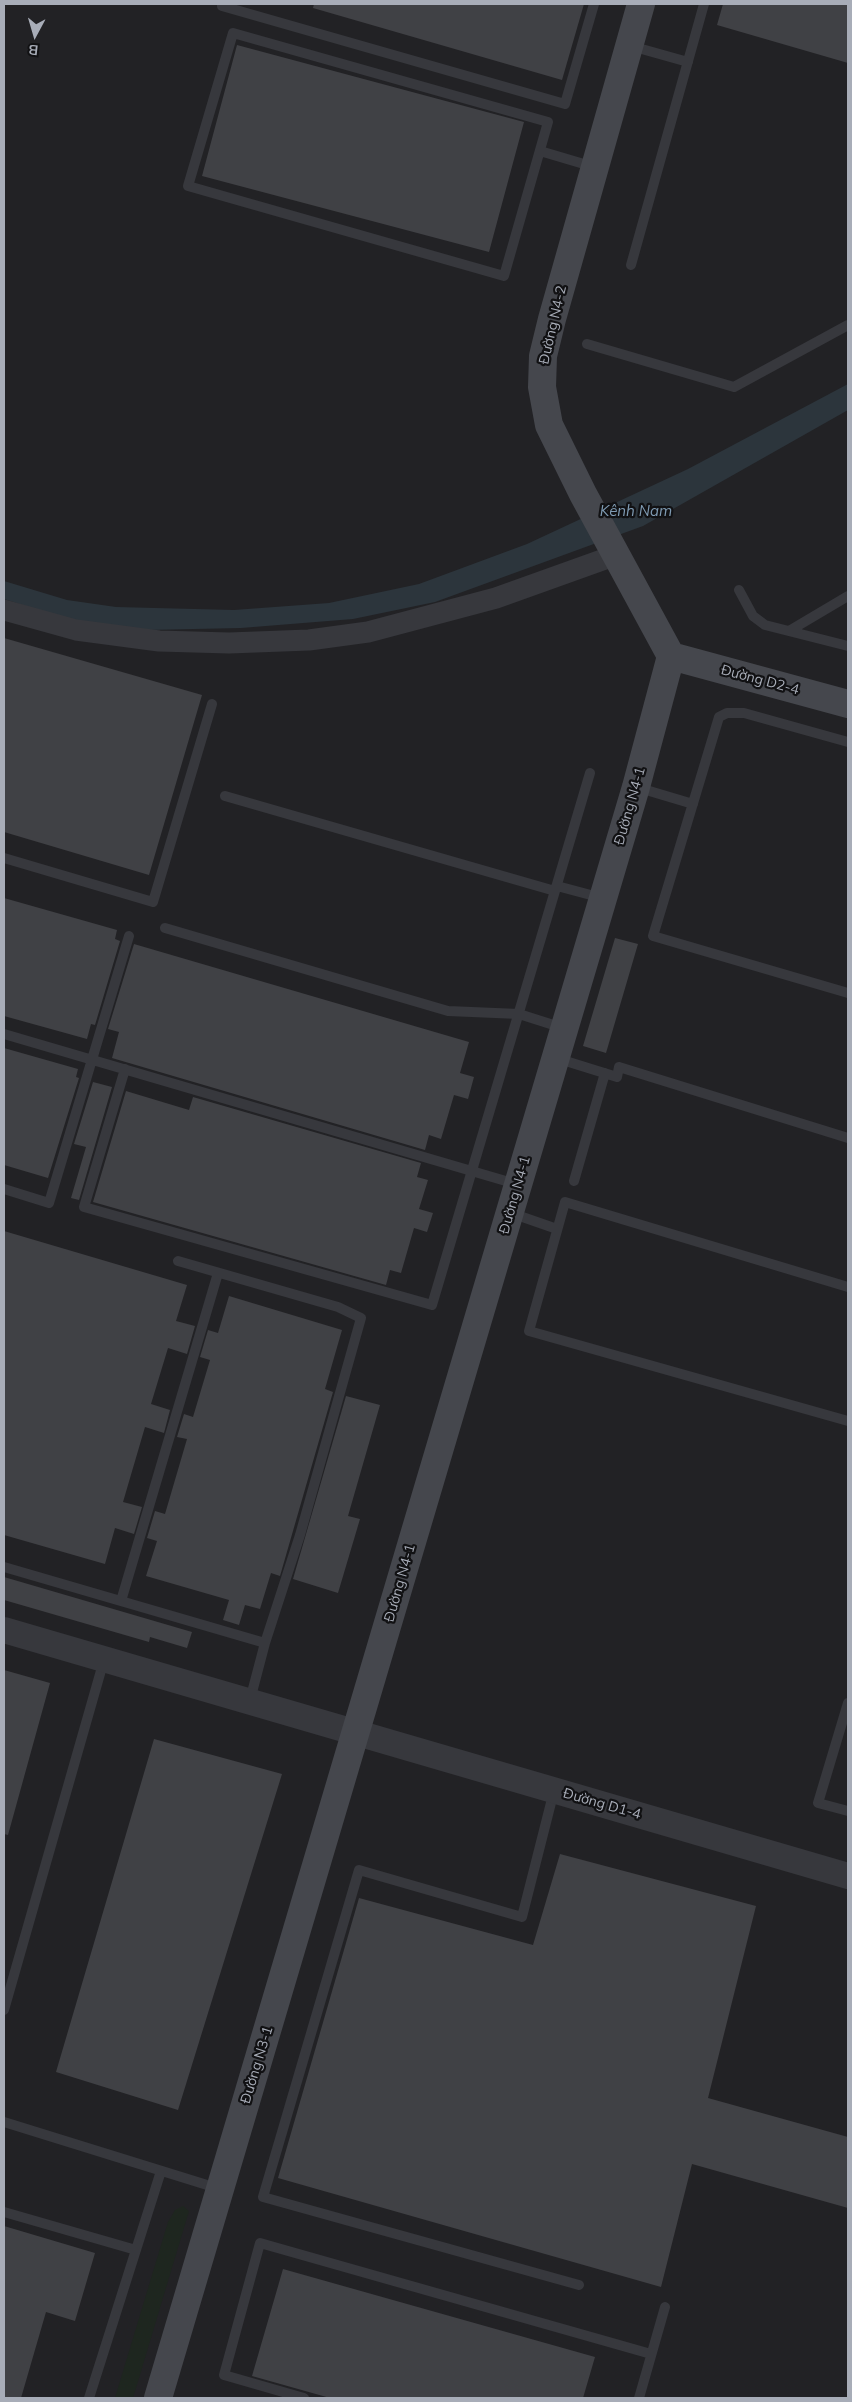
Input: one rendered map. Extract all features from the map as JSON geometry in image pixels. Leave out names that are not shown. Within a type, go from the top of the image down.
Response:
[{"type":"main road","name":"Đường N4-2","points":[[642,4],[552,319],[543,356],[542,387],[547,418],[583,494],[671,656]]},
{"type":"main road","name":"Đường D2-4","points":[[671,656],[848,704]]},
{"type":"main road","name":"Đường N4-1","points":[[356,1733],[636,787],[671,656]]},
{"type":"main road","name":"Đường N3-1","points":[[158,2398],[356,1733]]},
{"type":"street","points":[[4,610],[76,630],[159,641],[229,643],[309,640],[368,632],[496,598],[616,556]]},
{"type":"street","name":"Đường D1-4","points":[[4,1630],[848,1876]]},
{"type":"lane","points":[[222,4],[222,6],[565,104],[594,4]]},
{"type":"lane","points":[[631,265],[704,4]]},
{"type":"lane","points":[[233,33],[548,122],[540,151],[504,276],[188,186],[233,33]]},
{"type":"lane","points":[[629,46],[688,62]]},
{"type":"lane","points":[[540,151],[595,167]]},
{"type":"lane","points":[[588,344],[734,388],[848,326]]},
{"type":"lane","points":[[739,590],[758,621],[848,646]]},
{"type":"lane","points":[[789,631],[848,596]]},
{"type":"lane","points":[[4,858],[153,902],[212,704]]},
{"type":"lane","points":[[848,742],[744,713],[723,715],[717,720],[654,936],[848,993]]},
{"type":"lane","points":[[125,1069],[84,1207],[432,1305],[590,773]]},
{"type":"lane","points":[[636,787],[693,804]]},
{"type":"lane","points":[[226,796],[556,888],[603,899]]},
{"type":"lane","points":[[165,928],[448,1011],[519,1014],[564,1028]]},
{"type":"lane","points":[[4,1189],[49,1203],[129,936]]},
{"type":"lane","points":[[4,1034],[518,1184]]},
{"type":"lane","points":[[555,1058],[617,1077],[619,1067],[848,1138]]},
{"type":"lane","points":[[574,1181],[605,1073]]},
{"type":"lane","points":[[848,1287],[565,1202],[528,1331],[848,1421]]},
{"type":"lane","points":[[510,1212],[557,1228]]},
{"type":"lane","points":[[178,1261],[338,1306],[361,1318],[300,1535],[265,1643],[250,1702]]},
{"type":"lane","points":[[121,1601],[218,1273]]},
{"type":"lane","points":[[4,1567],[265,1643]]},
{"type":"lane","points":[[4,2010],[105,1659]]},
{"type":"lane","points":[[848,1703],[818,1803],[848,1811]]},
{"type":"lane","points":[[554,1790],[522,1917],[359,1870],[263,2197],[579,2285]]},
{"type":"lane","points":[[4,2122],[221,2189]]},
{"type":"lane","points":[[89,2398],[160,2171]]},
{"type":"lane","points":[[4,2212],[136,2250]]},
{"type":"lane","points":[[304,2398],[224,2375],[260,2243],[651,2354]]},
{"type":"lane","points":[[638,2398],[665,2307]]},
{"type":"shaded area","points":[[4,4],[848,4],[848,2398],[4,2398]]},
{"type":"shaded area","points":[[183,2206],[189,2211],[133,2398],[115,2398],[168,2222],[175,2210]]},
{"type":"water","name":"Kênh Nam","points":[[848,384],[848,410],[643,526],[435,602],[353,619],[241,628],[147,630],[66,619],[4,599],[4,581],[67,600],[116,607],[234,610],[329,603],[419,584],[527,544],[688,469]]},
{"type":"building","points":[[314,4],[584,4],[562,80],[313,8]]},
{"type":"building","points":[[723,4],[848,4],[848,63],[717,25]]},
{"type":"building","points":[[237,45],[524,122],[489,252],[202,176]]},
{"type":"building","points":[[4,638],[202,695],[149,875],[4,832]]},
{"type":"building","points":[[4,898],[117,930],[115,939],[120,941],[95,1025],[91,1024],[87,1039],[4,1016]]},
{"type":"building","points":[[615,938],[638,944],[606,1053],[583,1046]]},
{"type":"building","points":[[134,944],[469,1042],[460,1073],[474,1077],[468,1099],[454,1095],[441,1139],[429,1135],[425,1150],[112,1058],[119,1032],[108,1029]]},
{"type":"building","points":[[4,1048],[78,1069],[76,1077],[79,1078],[48,1178],[4,1165]]},
{"type":"building","points":[[93,1082],[112,1087],[79,1200],[71,1198],[86,1147],[74,1144]]},
{"type":"building","points":[[126,1091],[189,1110],[193,1097],[421,1163],[417,1177],[428,1180],[419,1209],[433,1213],[427,1232],[414,1228],[401,1273],[390,1270],[386,1285],[93,1202]]},
{"type":"building","points":[[4,1231],[187,1285],[176,1321],[195,1326],[187,1354],[168,1348],[151,1404],[170,1410],[164,1433],[145,1427],[123,1502],[142,1507],[134,1534],[115,1528],[105,1564],[4,1535]]},
{"type":"building","points":[[229,1296],[342,1330],[325,1389],[333,1392],[280,1576],[271,1573],[260,1609],[245,1605],[239,1625],[223,1620],[229,1600],[146,1576],[157,1541],[147,1538],[155,1511],[165,1514],[187,1439],[177,1437],[184,1414],[193,1417],[210,1360],[200,1357],[208,1330],[218,1333]]},
{"type":"building","points":[[346,1396],[380,1405],[348,1516],[360,1519],[338,1593],[293,1579]]},
{"type":"building","points":[[4,1577],[192,1632],[187,1648],[150,1637],[149,1642],[4,1600]]},
{"type":"building","points":[[4,1670],[50,1683],[8,1835],[4,1834]]},
{"type":"building","points":[[154,1739],[282,1774],[178,2110],[56,2072]]},
{"type":"building","points":[[560,1854],[756,1906],[708,2098],[848,2137],[848,2208],[692,2164],[661,2287],[278,2178],[359,1898],[533,1945]]},
{"type":"building","points":[[4,2226],[95,2253],[75,2321],[46,2312],[21,2398],[4,2398]]},
{"type":"building","points":[[283,2269],[595,2357],[583,2398],[330,2398],[252,2376]]}]
